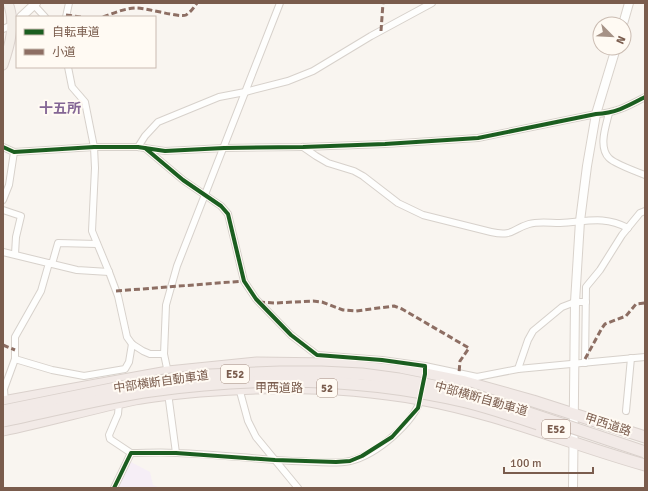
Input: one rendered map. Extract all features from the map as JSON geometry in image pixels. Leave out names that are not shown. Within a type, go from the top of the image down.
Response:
[{"type":"highway","name":"甲西道路","points":[[4,405],[41,394],[168,372],[264,363],[332,364],[425,370],[498,390],[645,437]]},
{"type":"highway","name":"中部横断自動車道","points":[[4,405],[178,378],[210,375],[280,372],[348,373],[399,379],[469,393],[645,452]]},
{"type":"highway","name":"中部横断自動車道","points":[[3,421],[122,396],[179,387],[271,381],[320,381],[397,389],[466,402],[645,457]]},
{"type":"highway","name":"甲西道路","points":[[3,430],[135,399],[168,394],[239,388],[302,387],[362,390],[421,399],[495,416],[645,465]]},
{"type":"main road","points":[[3,65],[8,48],[11,25],[8,3]]},
{"type":"street","points":[[66,16],[69,3]]},
{"type":"street","points":[[176,452],[168,394],[168,372],[164,354],[166,305],[177,266],[280,3]]},
{"type":"street","points":[[138,147],[145,136],[158,122],[219,97],[288,81],[313,71],[371,36],[432,3]]},
{"type":"street","points":[[625,16],[629,3]]},
{"type":"street","points":[[22,16],[35,4],[44,16]]},
{"type":"street","points":[[573,488],[575,302],[580,221],[587,166],[596,114],[614,56]]},
{"type":"street","points":[[68,68],[72,87],[84,102],[94,147],[95,168],[92,231],[118,296],[127,337],[132,344],[143,352],[150,354],[164,354]]},
{"type":"street","points":[[3,147],[14,152],[94,147],[138,147],[165,151],[385,144],[478,138],[596,114],[609,113],[619,110],[645,97]]},
{"type":"street","points":[[609,113],[604,132],[605,153],[609,159],[645,175]]},
{"type":"street","points":[[303,147],[328,163],[354,171],[363,176],[398,203],[423,215],[502,234],[514,232],[529,224],[539,222],[560,223],[608,220],[628,228]]},
{"type":"street","points":[[145,148],[183,180],[221,206],[228,214],[244,281],[256,299],[291,335],[317,354],[382,360],[425,370],[477,377],[518,370],[645,357]]},
{"type":"street","points":[[3,200],[8,185],[14,152]]},
{"type":"street","points":[[3,210],[20,216],[16,237],[15,254]]},
{"type":"street","points":[[585,363],[586,287],[600,270],[622,235],[640,213],[645,211]]},
{"type":"street","points":[[4,405],[4,389],[15,359],[15,337],[41,291],[58,243],[97,244]]},
{"type":"street","points":[[3,252],[77,270],[109,272]]},
{"type":"street","points":[[518,370],[528,340],[533,331],[562,307],[575,302],[586,302]]},
{"type":"street","points":[[15,359],[52,370],[84,376],[126,369],[129,362],[132,344]]},
{"type":"street","points":[[626,411],[631,358]]},
{"type":"street","points":[[119,403],[118,414],[109,435],[110,439],[131,453],[176,452],[275,460],[350,461],[362,456],[392,437],[418,408],[421,399],[425,370]]},
{"type":"street","points":[[239,388],[248,421],[256,437],[298,488]]},
{"type":"street","points":[[114,488],[131,453]]},
{"type":"shaded area","points":[[131,462],[150,472],[153,485],[160,488],[118,488]]},
{"type":"marked path","points":[[106,16],[133,8],[183,16],[186,15],[197,3]]},
{"type":"marked path","points":[[381,31],[383,3]]},
{"type":"marked path","points":[[66,15],[74,16]]},
{"type":"marked path","points":[[116,291],[244,281]]},
{"type":"marked path","points":[[259,302],[275,303],[313,301],[322,302],[343,310],[356,311],[394,306],[402,309],[469,348],[460,361],[459,373]]},
{"type":"marked path","points":[[585,359],[605,324],[626,316],[636,304],[645,303]]},
{"type":"marked path","points":[[3,345],[15,350]]},
{"type":"cycle path","points":[[3,147],[14,152],[94,147],[138,147],[165,151],[385,144],[478,138],[616,111],[645,97]]},
{"type":"cycle path","points":[[114,488],[131,453],[176,453],[275,460],[350,461],[362,456],[392,437],[418,408],[425,374],[425,366],[382,360],[317,355],[291,335],[256,299],[244,281],[228,214],[221,206],[183,180],[145,148]]},
{"type":"district","name":"十五所","points":[[60,108]]}]
